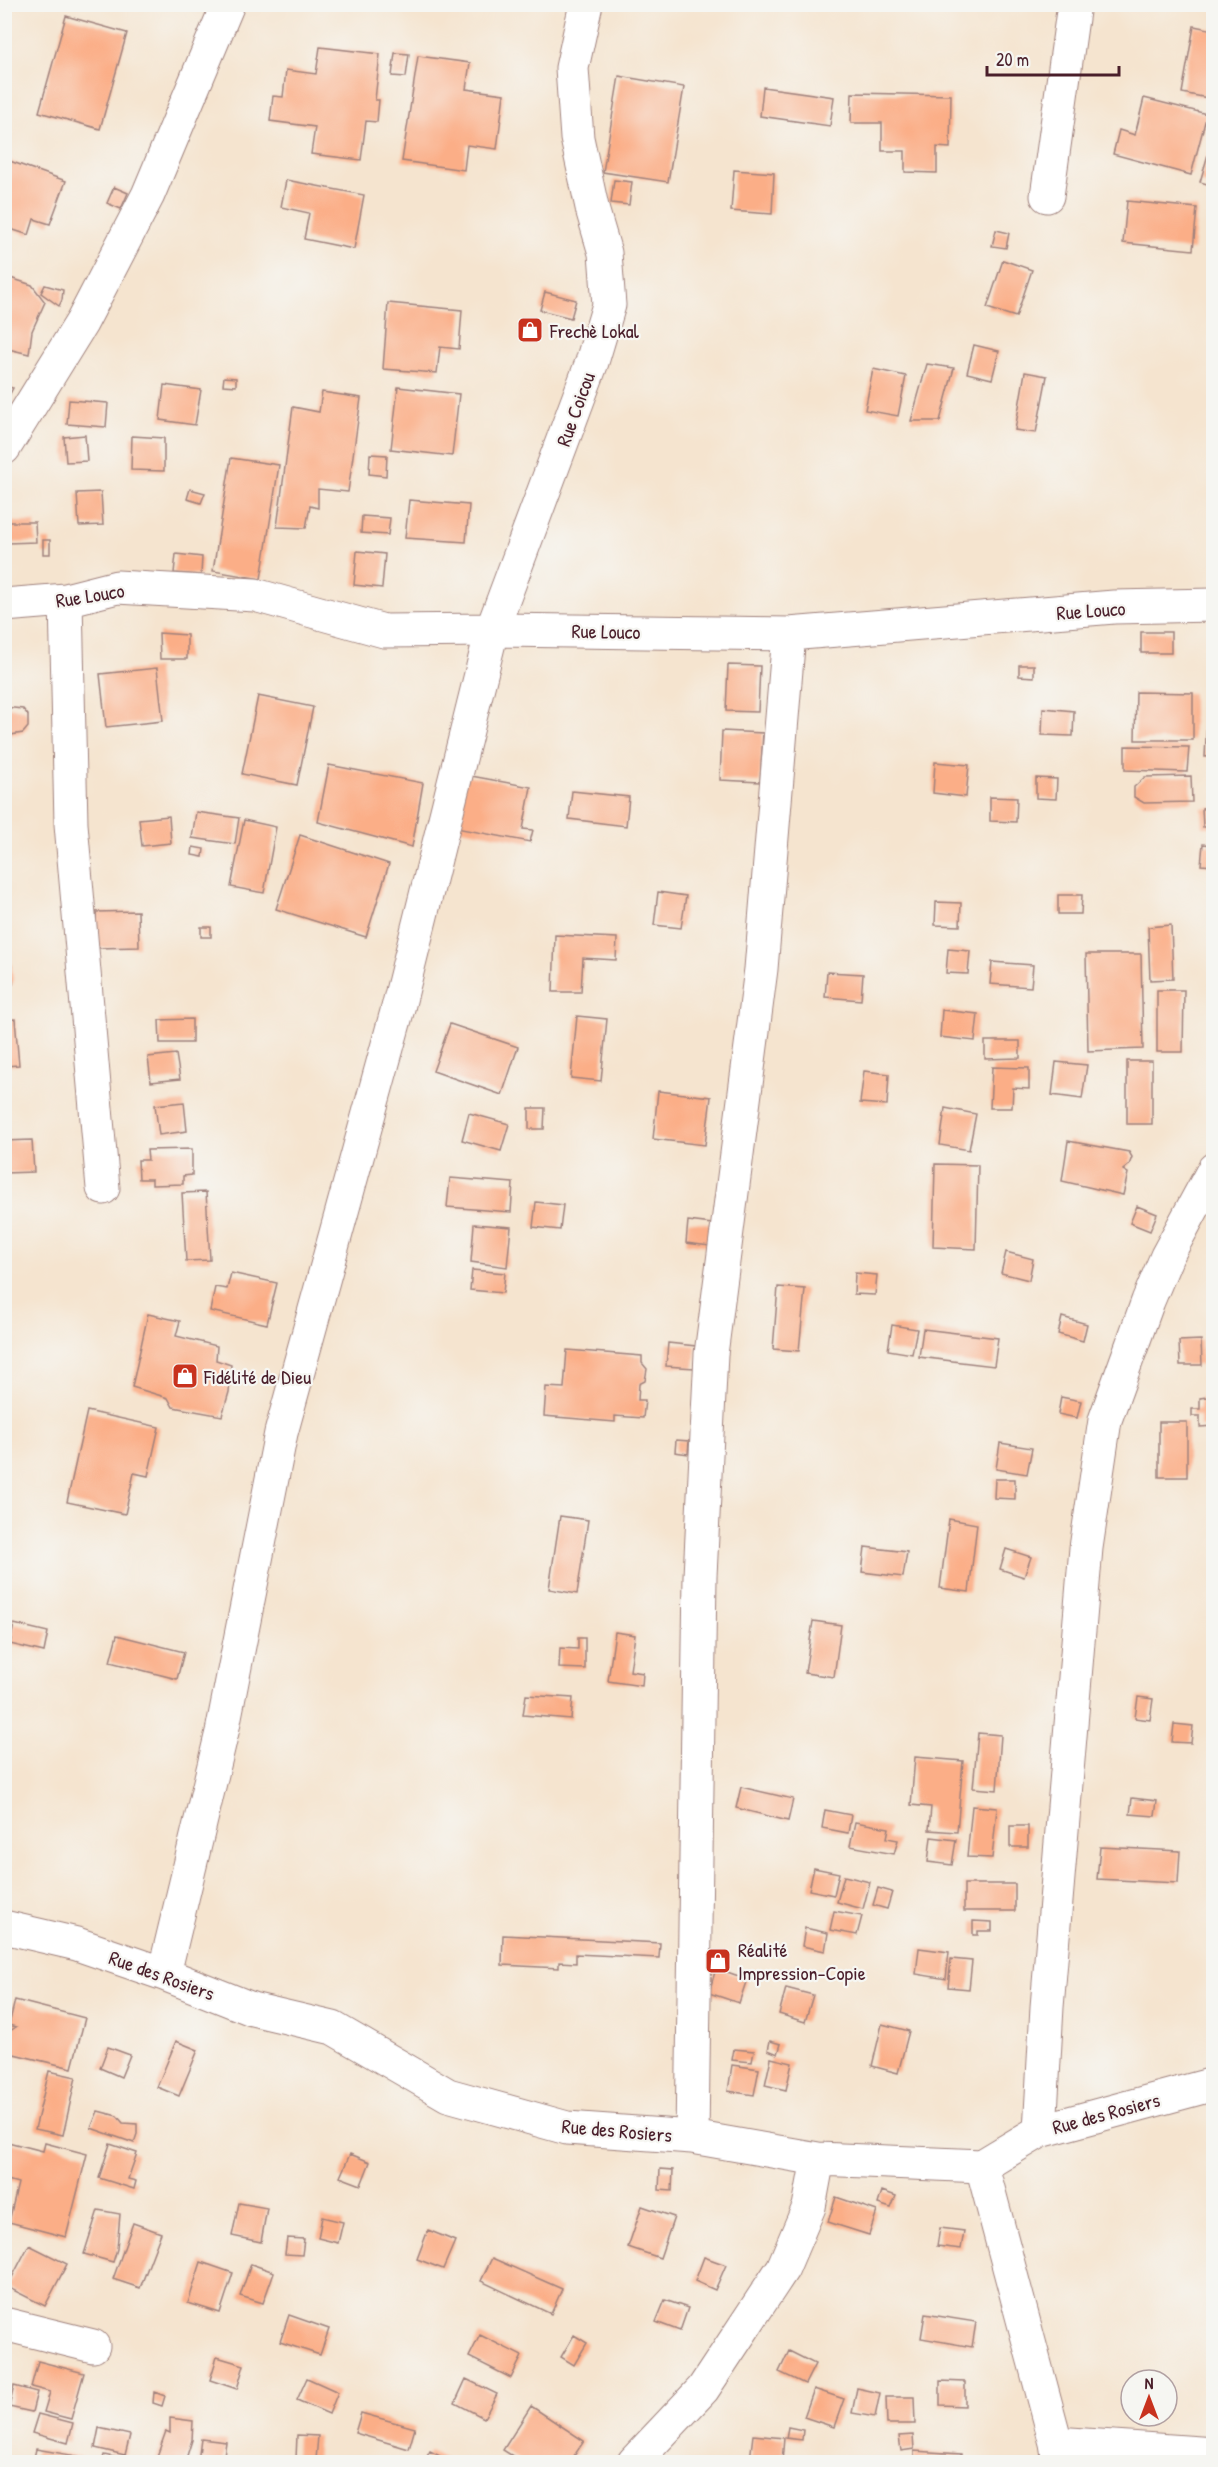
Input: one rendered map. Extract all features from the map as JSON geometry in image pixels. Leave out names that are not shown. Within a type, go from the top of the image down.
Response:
[{"type":"street","points":[[4,448],[82,322],[148,195],[228,4]]},
{"type":"street","name":"Rue Coicou","points":[[164,1974],[222,1732],[281,1433],[398,1008],[492,630],[592,362],[609,305],[605,253],[591,202],[576,127],[572,68],[586,4]]},
{"type":"street","points":[[1047,196],[1074,4]]},
{"type":"street","name":"Rue Louco","points":[[4,605],[66,600],[117,587],[255,595],[384,631],[789,634],[1114,607],[1214,605]]},
{"type":"street","points":[[66,600],[71,824],[103,1188]]},
{"type":"street","points":[[692,2137],[699,1611],[711,1354],[761,969],[789,634]]},
{"type":"street","points":[[1040,2131],[1047,2007],[1086,1548],[1105,1420],[1159,1274],[1214,1169]]},
{"type":"street","name":"Rue des Rosiers","points":[[4,1927],[78,1944],[164,1974],[252,2009],[333,2028],[448,2095],[567,2128],[692,2137],[818,2159],[982,2166],[1040,2131],[1214,2084]]},
{"type":"street","points":[[634,2463],[703,2390],[783,2268],[809,2207],[818,2159]]},
{"type":"street","points":[[982,2166],[1058,2453],[1214,2454]]},
{"type":"street","points":[[4,2324],[93,2346]]},
{"type":"building","points":[[66,16],[127,33],[100,129],[39,112]]},
{"type":"building","points":[[1194,26],[1214,30],[1213,99],[1182,93]]},
{"type":"building","points":[[320,47],[380,54],[375,100],[379,100],[377,122],[366,121],[361,160],[311,154],[315,127],[270,121],[273,96],[283,97],[286,70],[316,74]]},
{"type":"building","points":[[395,53],[409,54],[406,77],[392,76]]},
{"type":"building","points":[[418,56],[470,63],[466,89],[504,94],[497,149],[467,145],[464,170],[402,161]]},
{"type":"building","points":[[619,76],[684,87],[668,182],[603,172]]},
{"type":"building","points":[[763,87],[834,97],[830,126],[760,116]]},
{"type":"building","points":[[852,93],[951,95],[950,148],[937,147],[937,173],[905,172],[905,151],[882,151],[882,123],[851,123]]},
{"type":"building","points":[[1144,98],[1207,114],[1191,175],[1113,154],[1119,130],[1135,135]]},
{"type":"building","points":[[1209,151],[1214,152],[1214,186],[1200,182]]},
{"type":"building","points":[[4,159],[66,181],[50,224],[34,219],[29,235],[4,227]]},
{"type":"building","points":[[734,170],[774,173],[772,214],[731,211]]},
{"type":"building","points":[[286,180],[364,195],[354,249],[304,239],[309,213],[281,207]]},
{"type":"building","points":[[614,180],[632,182],[629,205],[611,203]]},
{"type":"building","points":[[114,187],[128,193],[121,209],[107,203]]},
{"type":"building","points":[[1127,201],[1197,208],[1193,250],[1123,243]]},
{"type":"building","points":[[996,230],[1009,233],[1006,248],[992,246]]},
{"type":"building","points":[[1003,260],[1032,270],[1016,317],[987,308]]},
{"type":"building","points":[[4,276],[32,285],[45,302],[32,331],[29,354],[4,348]]},
{"type":"building","points":[[45,285],[63,290],[59,306],[41,293]]},
{"type":"building","points":[[545,292],[576,300],[571,318],[540,310]]},
{"type":"building","points":[[388,303],[462,310],[459,349],[440,347],[437,373],[383,369]]},
{"type":"building","points":[[974,345],[999,351],[992,379],[967,373]]},
{"type":"building","points":[[927,364],[954,368],[940,421],[911,421]]},
{"type":"building","points":[[873,369],[906,376],[898,416],[865,410]]},
{"type":"building","points":[[1025,372],[1047,376],[1036,433],[1015,430]]},
{"type":"building","points":[[224,377],[236,378],[236,386],[223,385]]},
{"type":"building","points":[[164,385],[201,390],[195,425],[160,420]]},
{"type":"building","points":[[4,386],[13,388],[4,405]]},
{"type":"building","points":[[398,387],[459,394],[452,456],[391,449]]},
{"type":"building","points":[[322,392],[361,398],[348,492],[318,489],[318,508],[310,506],[306,528],[277,527],[293,407],[319,412]]},
{"type":"building","points":[[69,400],[108,403],[106,427],[67,424]]},
{"type":"building","points":[[85,435],[87,461],[66,462],[64,437]]},
{"type":"building","points":[[132,436],[164,438],[164,471],[131,470]]},
{"type":"building","points":[[370,454],[387,455],[386,476],[369,474]]},
{"type":"building","points":[[231,458],[279,465],[261,579],[213,571]]},
{"type":"building","points":[[190,489],[205,493],[201,503],[187,499]]},
{"type":"building","points":[[101,492],[103,525],[79,526],[77,493]]},
{"type":"building","points":[[409,500],[469,505],[466,542],[405,538]]},
{"type":"building","points":[[362,516],[390,518],[388,535],[361,533]]},
{"type":"building","points":[[6,522],[35,522],[36,542],[7,543]]},
{"type":"building","points":[[43,540],[50,540],[50,554],[43,554]]},
{"type":"building","points":[[357,551],[385,554],[382,588],[354,585]]},
{"type":"building","points":[[176,554],[202,557],[201,575],[174,573]]},
{"type":"building","points":[[1141,632],[1171,632],[1171,653],[1141,653]]},
{"type":"building","points":[[159,633],[187,635],[187,659],[160,659]]},
{"type":"building","points":[[728,665],[760,666],[758,712],[726,711]]},
{"type":"building","points":[[1019,665],[1034,665],[1034,677],[1019,676]]},
{"type":"building","points":[[157,668],[163,721],[106,727],[100,674]]},
{"type":"building","points":[[1136,692],[1193,693],[1193,740],[1135,740]]},
{"type":"building","points":[[258,696],[313,707],[297,785],[242,774]]},
{"type":"building","points":[[4,707],[23,709],[28,715],[28,727],[23,733],[4,736]]},
{"type":"building","points":[[1043,708],[1074,711],[1073,736],[1042,735]]},
{"type":"building","points":[[1207,718],[1214,719],[1214,756],[1205,757]]},
{"type":"building","points":[[722,731],[763,733],[760,782],[720,780]]},
{"type":"building","points":[[1125,746],[1189,747],[1187,772],[1125,770]]},
{"type":"building","points":[[935,762],[969,765],[966,797],[933,793]]},
{"type":"building","points":[[329,765],[423,783],[412,847],[318,822]]},
{"type":"building","points":[[466,775],[531,787],[523,829],[533,830],[530,842],[456,828]]},
{"type":"building","points":[[1191,776],[1192,802],[1144,803],[1134,797],[1134,787],[1145,777]]},
{"type":"building","points":[[1036,778],[1057,779],[1056,799],[1036,798]]},
{"type":"building","points":[[572,791],[629,797],[626,826],[569,819]]},
{"type":"building","points":[[990,797],[1017,798],[1016,822],[990,821]]},
{"type":"building","points":[[1214,807],[1214,827],[1203,827],[1202,808]]},
{"type":"building","points":[[196,812],[239,818],[235,844],[192,838]]},
{"type":"building","points":[[169,816],[171,843],[142,846],[139,819]]},
{"type":"building","points":[[244,820],[276,827],[264,893],[231,887]]},
{"type":"building","points":[[300,835],[389,864],[366,937],[276,909]]},
{"type":"building","points":[[1203,844],[1214,845],[1214,866],[1201,865]]},
{"type":"building","points":[[193,847],[204,849],[203,857],[192,855]]},
{"type":"building","points":[[658,892],[686,896],[681,928],[654,925]]},
{"type":"building","points":[[1058,895],[1082,895],[1081,914],[1058,914]]},
{"type":"building","points":[[936,902],[961,903],[960,926],[935,925]]},
{"type":"building","points":[[138,911],[139,947],[97,948],[96,912]]},
{"type":"building","points":[[1171,925],[1173,979],[1150,980],[1148,927]]},
{"type":"building","points":[[201,927],[211,927],[211,937],[201,937]]},
{"type":"building","points":[[555,935],[617,938],[616,960],[583,958],[581,992],[553,992]]},
{"type":"building","points":[[948,949],[970,951],[968,974],[946,973]]},
{"type":"building","points":[[1086,954],[1141,954],[1143,1049],[1088,1051]]},
{"type":"building","points":[[4,962],[11,962],[13,984],[4,985]]},
{"type":"building","points":[[992,962],[1033,965],[1031,987],[990,984]]},
{"type":"building","points":[[827,972],[863,974],[861,1000],[825,997]]},
{"type":"building","points":[[1157,990],[1184,990],[1183,1052],[1157,1052]]},
{"type":"building","points":[[942,1010],[978,1014],[975,1041],[940,1037]]},
{"type":"building","points":[[577,1016],[607,1019],[601,1081],[571,1078]]},
{"type":"building","points":[[15,1019],[19,1065],[4,1066],[4,1020]]},
{"type":"building","points":[[192,1019],[192,1043],[160,1043],[159,1020]]},
{"type":"building","points":[[450,1024],[518,1047],[502,1095],[433,1071]]},
{"type":"building","points":[[985,1041],[1020,1041],[1020,1058],[985,1059]]},
{"type":"building","points":[[176,1054],[180,1079],[151,1082],[148,1057]]},
{"type":"building","points":[[1127,1061],[1152,1061],[1152,1124],[1127,1124]]},
{"type":"building","points":[[1056,1062],[1087,1065],[1082,1099],[1052,1095]]},
{"type":"building","points":[[992,1067],[1029,1068],[1029,1089],[1013,1088],[1012,1108],[990,1108]]},
{"type":"building","points":[[864,1071],[889,1074],[887,1105],[860,1103]]},
{"type":"building","points":[[658,1091],[711,1097],[705,1145],[653,1139]]},
{"type":"building","points":[[184,1102],[187,1131],[159,1135],[155,1105]]},
{"type":"building","points":[[529,1108],[545,1108],[544,1129],[529,1129]]},
{"type":"building","points":[[945,1108],[976,1114],[969,1150],[940,1145]]},
{"type":"building","points":[[469,1113],[509,1124],[501,1151],[462,1140]]},
{"type":"building","points":[[32,1140],[34,1172],[4,1173],[4,1141]]},
{"type":"building","points":[[1068,1141],[1129,1152],[1132,1157],[1129,1165],[1123,1170],[1128,1173],[1123,1195],[1062,1181]]},
{"type":"building","points":[[192,1149],[192,1175],[183,1176],[183,1184],[152,1185],[152,1179],[139,1179],[138,1160],[148,1160],[147,1150]]},
{"type":"building","points":[[935,1164],[978,1165],[976,1249],[933,1247]]},
{"type":"building","points":[[450,1178],[513,1183],[511,1212],[447,1207]]},
{"type":"building","points":[[206,1192],[210,1260],[186,1261],[182,1193]]},
{"type":"building","points":[[536,1202],[563,1205],[560,1230],[533,1227]]},
{"type":"building","points":[[1137,1206],[1157,1214],[1150,1231],[1130,1223]]},
{"type":"building","points":[[688,1221],[712,1224],[710,1246],[686,1243]]},
{"type":"building","points":[[474,1224],[511,1227],[507,1267],[471,1262]]},
{"type":"building","points":[[1006,1252],[1033,1259],[1029,1280],[1001,1273]]},
{"type":"building","points":[[472,1270],[505,1273],[503,1293],[470,1290]]},
{"type":"building","points":[[231,1273],[277,1283],[267,1324],[210,1311],[215,1287],[227,1289]]},
{"type":"building","points":[[855,1273],[877,1275],[875,1295],[854,1294]]},
{"type":"building","points":[[778,1287],[805,1289],[799,1351],[773,1349]]},
{"type":"building","points":[[148,1314],[180,1321],[176,1336],[217,1346],[216,1360],[231,1365],[229,1392],[222,1416],[173,1407],[168,1398],[132,1387]]},
{"type":"building","points":[[1062,1317],[1087,1324],[1083,1341],[1058,1334]]},
{"type":"building","points":[[892,1325],[917,1329],[912,1354],[888,1350]]},
{"type":"building","points":[[923,1329],[998,1338],[994,1366],[919,1357]]},
{"type":"building","points":[[1201,1340],[1202,1365],[1180,1365],[1179,1341]]},
{"type":"building","points":[[668,1343],[696,1346],[694,1368],[666,1366]]},
{"type":"building","points":[[567,1350],[642,1356],[642,1363],[647,1369],[645,1381],[639,1384],[638,1400],[645,1400],[643,1418],[615,1416],[615,1422],[544,1416],[546,1387],[564,1388]]},
{"type":"building","points":[[1214,1396],[1214,1426],[1200,1427],[1200,1416],[1192,1416],[1192,1409],[1200,1409],[1200,1398]]},
{"type":"building","points":[[1061,1397],[1081,1401],[1077,1418],[1058,1414]]},
{"type":"building","points":[[87,1411],[159,1427],[148,1476],[134,1473],[125,1514],[67,1502]]},
{"type":"building","points":[[1159,1422],[1187,1422],[1187,1477],[1159,1477]]},
{"type":"building","points":[[676,1440],[689,1441],[688,1454],[675,1452]]},
{"type":"building","points":[[1000,1443],[1032,1448],[1027,1474],[996,1469]]},
{"type":"building","points":[[995,1479],[1015,1479],[1015,1499],[994,1498]]},
{"type":"building","points":[[560,1516],[588,1520],[577,1594],[549,1589]]},
{"type":"building","points":[[949,1519],[977,1524],[969,1592],[940,1588]]},
{"type":"building","points":[[865,1547],[907,1552],[903,1577],[862,1572]]},
{"type":"building","points":[[1006,1549],[1031,1557],[1024,1577],[1000,1569]]},
{"type":"building","points":[[813,1621],[841,1625],[834,1677],[805,1673]]},
{"type":"building","points":[[14,1624],[48,1632],[44,1652],[10,1644]]},
{"type":"building","points":[[615,1632],[635,1635],[630,1671],[643,1673],[642,1686],[608,1681]]},
{"type":"building","points":[[117,1635],[184,1652],[177,1679],[110,1662]]},
{"type":"building","points":[[578,1638],[585,1638],[585,1669],[559,1668],[560,1648],[578,1649]]},
{"type":"building","points":[[526,1695],[573,1698],[571,1719],[523,1715]]},
{"type":"building","points":[[1138,1697],[1153,1699],[1150,1720],[1135,1718]]},
{"type":"building","points":[[1174,1724],[1193,1726],[1191,1743],[1172,1742]]},
{"type":"building","points":[[978,1733],[1001,1735],[997,1790],[973,1788]]},
{"type":"building","points":[[915,1757],[963,1761],[957,1832],[929,1830],[931,1807],[911,1805]]},
{"type":"building","points":[[741,1787],[793,1799],[788,1821],[736,1808]]},
{"type":"building","points":[[1132,1798],[1157,1801],[1155,1816],[1130,1814]]},
{"type":"building","points":[[972,1806],[997,1808],[992,1858],[967,1857]]},
{"type":"building","points":[[825,1810],[851,1815],[848,1833],[822,1828]]},
{"type":"building","points":[[855,1822],[889,1828],[887,1838],[898,1840],[894,1854],[850,1846]]},
{"type":"building","points":[[1010,1826],[1028,1826],[1028,1847],[1010,1847]]},
{"type":"building","points":[[931,1837],[956,1840],[952,1865],[928,1862]]},
{"type":"building","points":[[1100,1847],[1180,1851],[1178,1883],[1097,1879]]},
{"type":"building","points":[[814,1868],[839,1873],[834,1895],[809,1890]]},
{"type":"building","points":[[844,1876],[870,1882],[863,1909],[837,1902]]},
{"type":"building","points":[[964,1884],[1015,1884],[1015,1911],[964,1911]]},
{"type":"building","points":[[878,1888],[892,1892],[887,1909],[873,1905]]},
{"type":"building","points":[[834,1911],[862,1916],[857,1935],[830,1930]]},
{"type":"building","points":[[973,1921],[992,1922],[992,1931],[978,1931],[978,1935],[973,1935]]},
{"type":"building","points":[[805,1928],[828,1933],[825,1951],[802,1946]]},
{"type":"building","points":[[503,1935],[660,1943],[659,1958],[576,1954],[576,1963],[559,1962],[559,1968],[502,1965]]},
{"type":"building","points":[[919,1948],[949,1952],[946,1979],[916,1974]]},
{"type":"building","points":[[951,1959],[972,1961],[969,1989],[948,1987]]},
{"type":"building","points":[[716,1968],[747,1979],[739,2003],[709,1993]]},
{"type":"building","points":[[786,1988],[813,1995],[805,2022],[779,2014]]},
{"type":"building","points":[[15,2000],[85,2018],[72,2068],[10,2053],[4,2043],[7,2033],[16,2027],[9,2025]]},
{"type":"building","points":[[882,2024],[909,2031],[898,2073],[872,2066]]},
{"type":"building","points":[[176,2041],[198,2050],[179,2096],[157,2087]]},
{"type":"building","points":[[770,2041],[781,2044],[778,2054],[768,2050]]},
{"type":"building","points":[[108,2047],[130,2055],[121,2077],[100,2068]]},
{"type":"building","points":[[734,2049],[754,2051],[752,2062],[732,2060]]},
{"type":"building","points":[[771,2058],[792,2063],[786,2090],[765,2085]]},
{"type":"building","points":[[732,2065],[759,2069],[754,2095],[728,2091]]},
{"type":"building","points":[[49,2071],[76,2077],[63,2135],[35,2129]]},
{"type":"building","points":[[98,2111],[117,2116],[123,2123],[137,2124],[134,2143],[91,2128]]},
{"type":"building","points":[[4,2141],[43,2151],[45,2143],[87,2154],[66,2237],[9,2222],[18,2183],[4,2179]]},
{"type":"building","points":[[110,2144],[137,2153],[128,2179],[136,2181],[134,2189],[99,2178]]},
{"type":"building","points":[[350,2154],[370,2162],[361,2185],[340,2177]]},
{"type":"building","points":[[660,2169],[673,2170],[672,2191],[659,2190]]},
{"type":"building","points":[[882,2191],[896,2196],[891,2208],[878,2204]]},
{"type":"building","points":[[836,2197],[877,2211],[869,2235],[828,2222]]},
{"type":"building","points":[[239,2203],[267,2208],[261,2242],[232,2236]]},
{"type":"building","points":[[642,2206],[674,2217],[660,2258],[628,2247]]},
{"type":"building","points":[[98,2210],[120,2214],[117,2249],[113,2262],[84,2254]]},
{"type":"building","points":[[322,2217],[343,2222],[338,2243],[318,2238]]},
{"type":"building","points":[[133,2223],[161,2233],[140,2288],[113,2279]]},
{"type":"building","points":[[940,2228],[964,2231],[961,2249],[937,2246]]},
{"type":"building","points":[[428,2230],[455,2241],[443,2269],[417,2259]]},
{"type":"building","points":[[287,2238],[304,2239],[302,2255],[285,2254]]},
{"type":"building","points":[[29,2245],[67,2264],[45,2306],[7,2287]]},
{"type":"building","points":[[704,2257],[726,2265],[715,2290],[695,2281]]},
{"type":"building","points":[[492,2258],[562,2289],[551,2314],[481,2281]]},
{"type":"building","points":[[201,2262],[233,2273],[220,2313],[188,2303]]},
{"type":"building","points":[[251,2264],[274,2272],[263,2303],[240,2296]]},
{"type":"building","points":[[665,2300],[688,2308],[680,2331],[656,2322]]},
{"type":"building","points":[[925,2314],[976,2322],[972,2347],[921,2338]]},
{"type":"building","points":[[289,2315],[329,2329],[320,2355],[280,2342]]},
{"type":"building","points":[[480,2335],[522,2356],[511,2378],[469,2357]]},
{"type":"building","points":[[574,2335],[587,2343],[574,2365],[561,2357]]},
{"type":"building","points":[[789,2351],[815,2364],[805,2384],[779,2372]]},
{"type":"building","points":[[217,2357],[244,2365],[237,2389],[210,2380]]},
{"type":"building","points":[[38,2361],[84,2373],[71,2419],[44,2412],[50,2392],[31,2387]]},
{"type":"building","points":[[307,2378],[338,2392],[329,2414],[297,2400]]},
{"type":"building","points":[[466,2379],[497,2394],[484,2418],[455,2403]]},
{"type":"building","points":[[940,2381],[965,2382],[965,2406],[940,2405]]},
{"type":"building","points":[[14,2386],[37,2392],[32,2412],[9,2407]]},
{"type":"building","points":[[857,2388],[880,2393],[875,2417],[852,2413]]},
{"type":"building","points":[[814,2389],[844,2399],[834,2427],[804,2417]]},
{"type":"building","points":[[154,2392],[165,2396],[162,2406],[153,2403]]},
{"type":"building","points":[[886,2397],[914,2397],[915,2424],[887,2424]]},
{"type":"building","points":[[531,2406],[584,2441],[570,2462],[522,2462],[503,2450]]},
{"type":"building","points":[[361,2413],[415,2428],[409,2449],[355,2433]]},
{"type":"building","points":[[38,2414],[73,2423],[68,2443],[32,2433]]},
{"type":"building","points":[[170,2418],[193,2421],[192,2440],[185,2462],[155,2462],[166,2431],[170,2433]]},
{"type":"building","points":[[788,2427],[803,2430],[802,2440],[786,2438]]},
{"type":"building","points":[[99,2428],[130,2435],[125,2455],[95,2448]]},
{"type":"building","points":[[297,2435],[318,2436],[316,2460],[296,2459]]},
{"type":"building","points":[[753,2435],[784,2438],[782,2462],[750,2460]]},
{"type":"building","points":[[913,2435],[914,2449],[901,2451],[899,2436]]},
{"type":"building","points":[[201,2439],[226,2442],[223,2462],[198,2462]]},
{"type":"building","points":[[36,2449],[82,2457],[81,2462],[33,2462]]},
{"type":"building","points":[[430,2451],[451,2462],[424,2462]]},
{"type":"building","points":[[914,2451],[961,2454],[961,2462],[914,2462]]},
{"type":"building","points":[[104,2455],[119,2458],[118,2462],[102,2462]]},
{"type":"place","name":"Frechè Lokal","points":[[530,330]]},
{"type":"place","name":"Fidélité de Dieu","points":[[185,1376]]},
{"type":"place","name":"Réalité Impression-Copie","points":[[718,1961]]}]
